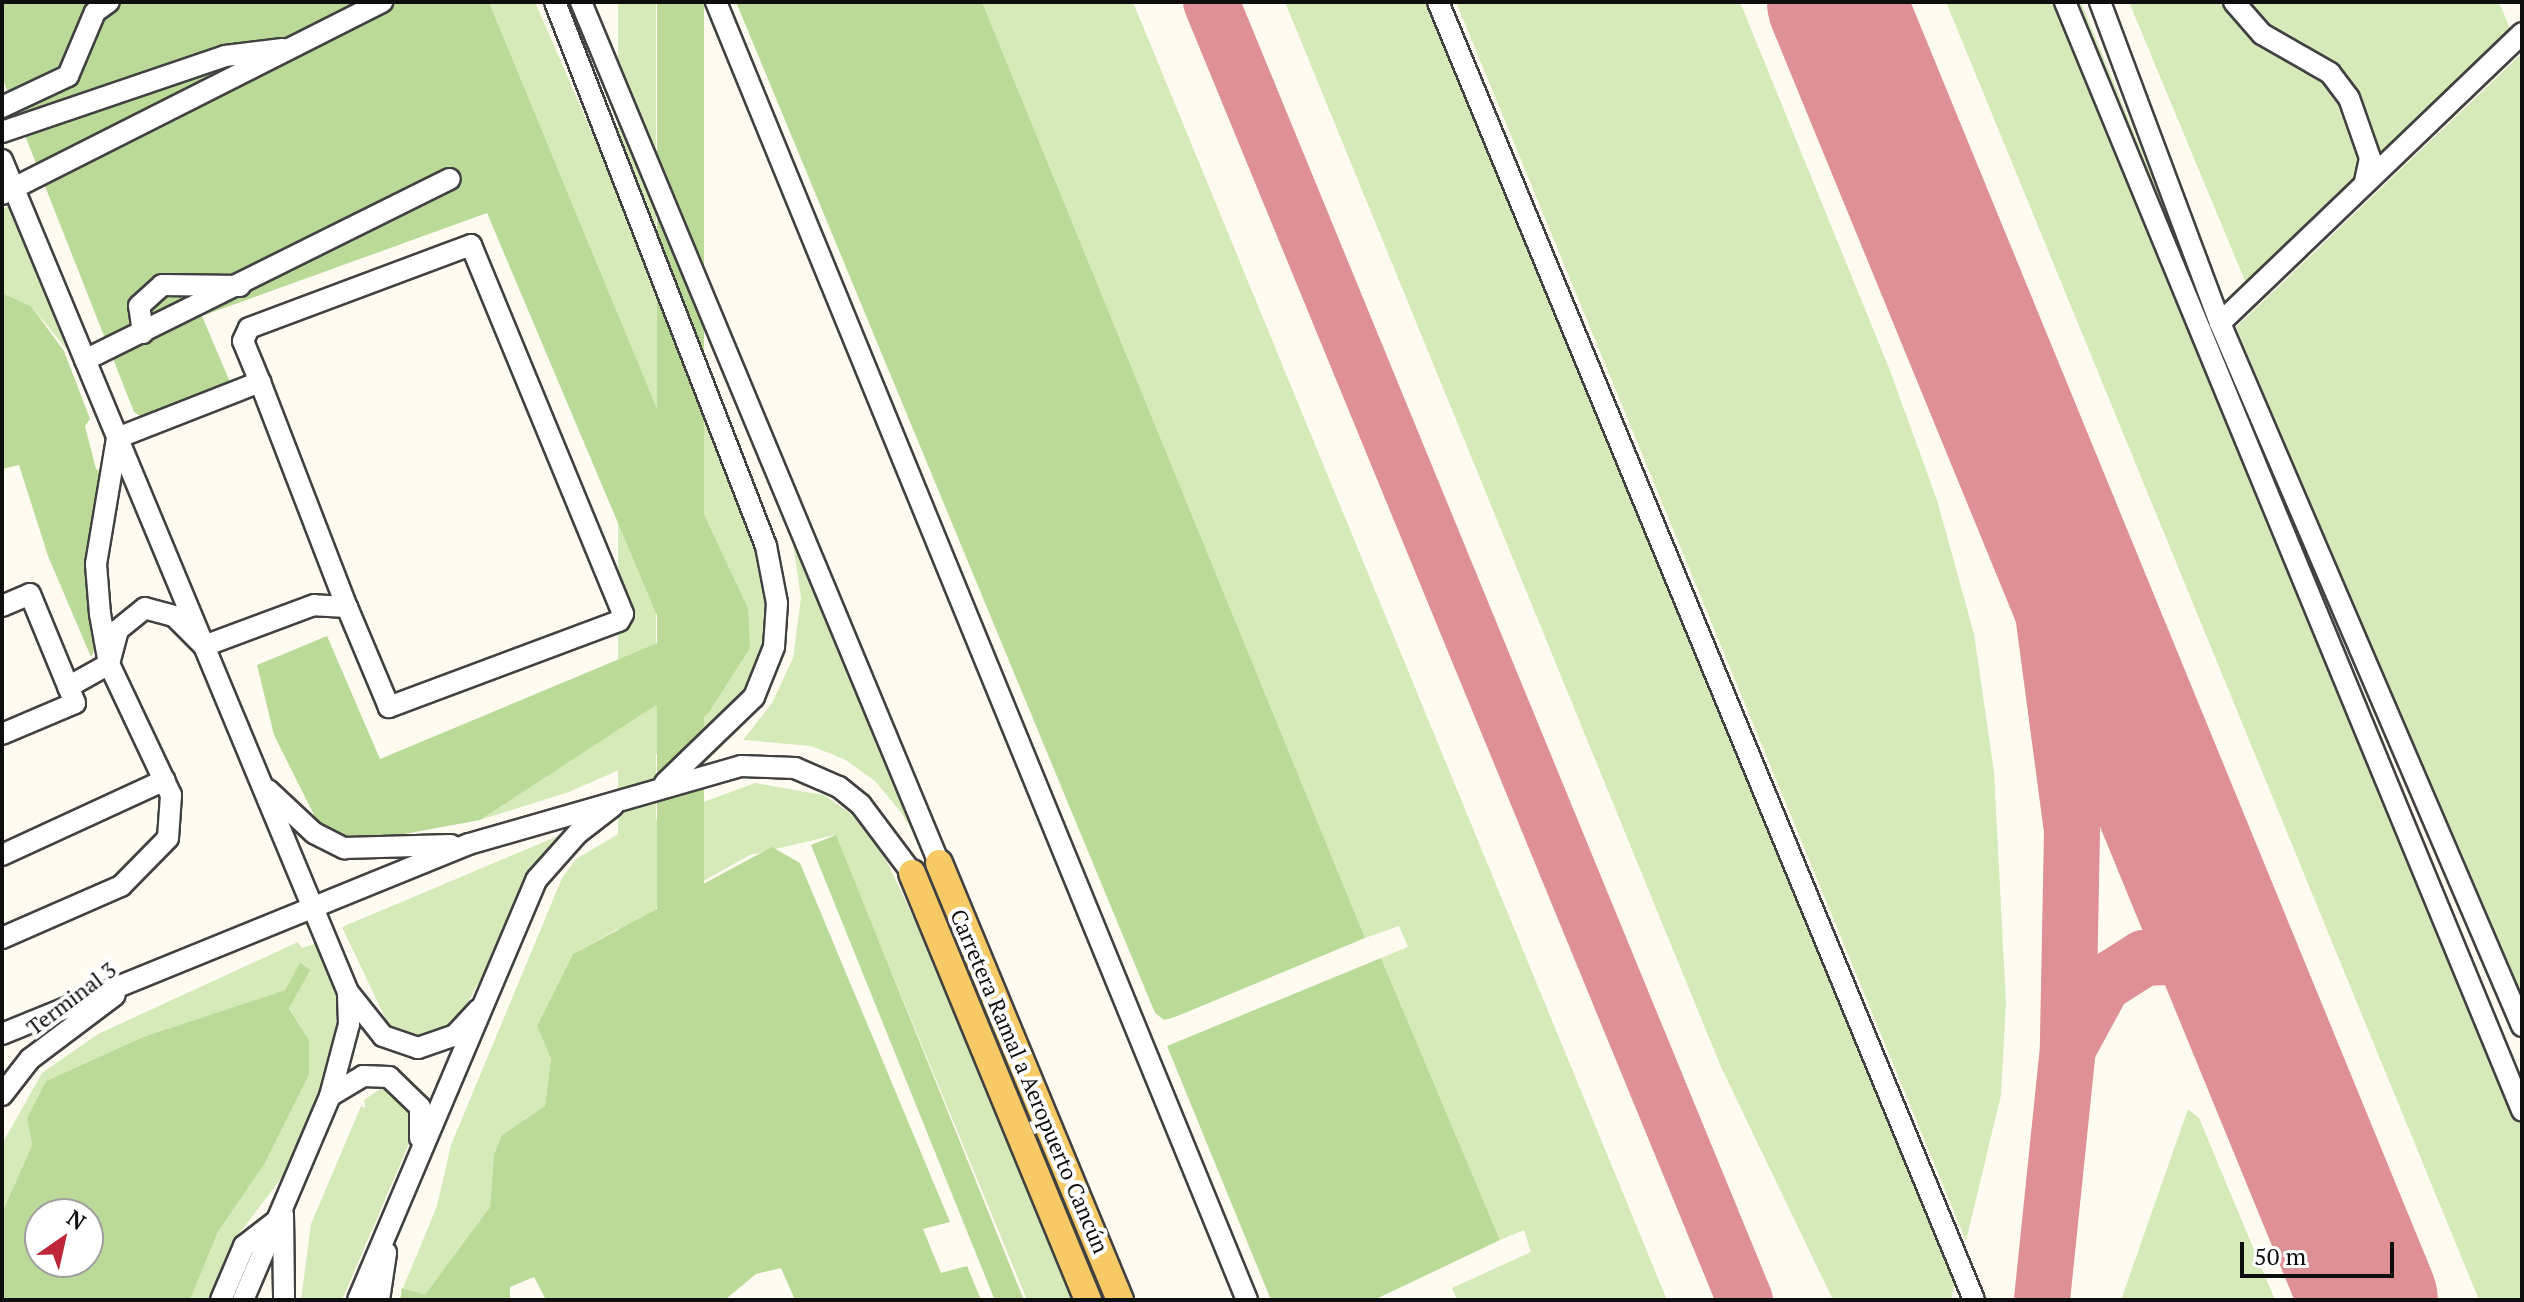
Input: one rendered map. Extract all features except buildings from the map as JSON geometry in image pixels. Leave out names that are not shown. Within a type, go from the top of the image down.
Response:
[{"type":"main road","name":"Carretera Ramal a Aeropuerto Cancún","points":[[939,863],[1120,1300]]},
{"type":"main road","name":"Carretera Ramal a Aeropuerto Cancún","points":[[912,873],[1088,1300]]},
{"type":"street","points":[[2,107],[68,76],[95,12],[109,2]]},
{"type":"street","points":[[8,191],[382,2]]},
{"type":"street","points":[[555,2],[766,546],[777,603],[774,647],[754,697],[661,786]]},
{"type":"street","points":[[581,2],[939,863]]},
{"type":"street","points":[[716,2],[1247,1300]]},
{"type":"street","points":[[1438,2],[1974,1300]]},
{"type":"street","points":[[2065,2],[2522,1110]]},
{"type":"street","points":[[2100,2],[2220,323],[2522,1026]]},
{"type":"street","points":[[2234,2],[2262,34],[2330,73],[2349,98],[2370,158],[2365,181]]},
{"type":"street","points":[[2220,323],[2522,33]]},
{"type":"street","points":[[2,132],[225,56],[298,47]]},
{"type":"street","points":[[2,160],[8,191],[85,360],[348,992],[383,1036],[418,1048],[455,1035],[479,1009]]},
{"type":"street","points":[[85,360],[240,286],[449,179]]},
{"type":"street","points":[[471,245],[623,614],[619,621],[389,707],[347,607],[243,341],[249,328],[471,245]]},
{"type":"street","points":[[143,333],[139,306],[162,285],[240,286]]},
{"type":"street","points":[[117,438],[260,382]]},
{"type":"street","points":[[2,938],[121,886],[168,838],[173,808],[165,780],[109,664],[96,564],[117,438]]},
{"type":"street","points":[[2,606],[30,594],[75,703],[2,734]]},
{"type":"street","points":[[204,646],[314,605],[347,607]]},
{"type":"street","points":[[68,687],[109,664],[118,630],[145,608],[174,616],[204,646]]},
{"type":"street","points":[[2,1034],[469,844],[661,786],[741,766],[795,768],[839,787],[861,805],[912,873]]},
{"type":"street","points":[[2,855],[165,780]]},
{"type":"street","points":[[260,782],[314,833],[344,848],[469,844]]},
{"type":"street","points":[[358,1300],[479,1009],[537,879],[578,833],[622,799]]},
{"type":"street","name":"Terminal 3","points":[[2,1095],[30,1059],[140,976]]},
{"type":"street","points":[[243,1300],[330,1096],[349,1024],[348,992]]},
{"type":"street","points":[[330,1096],[376,1074],[414,1095],[423,1124],[410,1181]]},
{"type":"street","points":[[221,1300],[244,1246],[280,1211]]},
{"type":"street","points":[[280,1211],[284,1300]]},
{"type":"street","points":[[379,1300],[391,1219]]},
{"type":"green space","points":[[2,2],[489,2],[673,448],[748,608],[750,648],[709,712],[684,735],[656,705],[480,820],[345,845],[318,823],[274,735],[257,665],[327,636],[380,759],[667,639],[487,213],[202,316],[232,387],[143,418],[134,412],[2,77]]},
{"type":"green space","points":[[489,2],[535,2],[656,280],[653,289],[761,547],[770,593],[762,676],[713,729],[569,792],[480,820],[656,704],[683,735],[748,608],[673,448]]},
{"type":"green space","points":[[618,2],[656,2],[656,1300],[618,1300]]},
{"type":"green space","points":[[657,2],[704,2],[704,1300],[657,1300]]},
{"type":"green space","points":[[736,2],[982,2],[1365,938],[1175,1017],[1164,1020],[1155,1013]]},
{"type":"green space","points":[[982,2],[1133,2],[1667,1300],[1457,1300],[1452,1288],[1531,1252],[1524,1230],[1500,1240],[1381,958],[1408,947],[1399,926],[1365,938]]},
{"type":"green space","points":[[1285,2],[1434,2],[1957,1273],[1951,1300],[1833,1300],[1721,1067]]},
{"type":"green space","points":[[1456,2],[1740,2],[1889,368],[1937,500],[1974,634],[1994,772],[2006,1003],[2001,1095],[1966,1241]]},
{"type":"green space","points":[[1946,2],[2081,2],[2522,1085],[2522,1300],[2479,1300]]},
{"type":"green space","points":[[2129,2],[2499,2],[2514,38],[2245,281]]},
{"type":"green space","points":[[2521,54],[2522,57],[2522,1009],[2236,327]]},
{"type":"green space","points":[[2,207],[14,207],[67,350],[31,306],[2,293]]},
{"type":"green space","points":[[2,293],[31,306],[64,351],[90,419],[85,426],[96,469],[102,472],[87,580],[97,643],[91,657],[48,556],[19,465],[2,469]]},
{"type":"green space","points":[[790,523],[932,863],[900,811],[875,781],[844,759],[811,746],[743,740],[772,703],[793,658],[801,598]]},
{"type":"green space","points":[[755,783],[824,795],[857,818],[880,847],[970,1038],[1076,1300],[1027,1300],[835,835],[750,855],[573,954],[537,1026],[551,1059],[545,1106],[502,1135],[494,1154],[490,1207],[425,1296],[403,1288],[437,1206],[451,1145],[562,878],[576,859],[620,833]]},
{"type":"green space","points":[[836,835],[1024,1300],[995,1300],[811,845]]},
{"type":"green space","points":[[558,836],[460,1017],[425,1038],[389,1026],[342,927]]},
{"type":"green space","points":[[772,847],[800,863],[950,1222],[923,1229],[941,1273],[967,1266],[981,1300],[795,1300],[781,1268],[756,1274],[727,1298],[713,1300],[546,1300],[534,1277],[510,1287],[510,1300],[400,1300],[402,1288],[425,1295],[490,1207],[494,1154],[502,1135],[545,1106],[551,1059],[537,1026],[573,954]]},
{"type":"green space","points":[[298,942],[302,948],[317,943],[338,997],[331,1077],[289,1168],[232,1243],[208,1300],[190,1300],[218,1232],[265,1163],[309,1075],[309,1040],[289,1007],[311,971],[300,964],[285,990],[143,1037],[46,1081],[27,1118],[32,1145],[2,1213],[2,1144],[42,1073],[98,1034]]},
{"type":"green space","points":[[1381,958],[1500,1240],[1374,1300],[1271,1300],[1167,1046]]},
{"type":"green space","points":[[300,963],[311,970],[289,1008],[309,1040],[309,1075],[265,1163],[218,1232],[190,1300],[2,1300],[2,1213],[32,1145],[27,1118],[46,1081],[143,1037],[285,990]]},
{"type":"green space","points":[[380,1089],[399,1090],[417,1125],[342,1300],[301,1300],[311,1224],[361,1106],[365,1108],[364,1100]]},
{"type":"green space","points":[[2188,1109],[2199,1118],[2275,1300],[2121,1300]]},
{"type":"taxiway","points":[[1211,2],[1745,1300]]},
{"type":"taxiway","points":[[2022,456],[2072,830],[2068,1048],[2042,1300]]},
{"type":"taxiway","points":[[2071,1043],[2103,984],[2144,958],[2191,956],[2208,962],[2247,1003]]},
{"type":"runway","points":[[1836,2],[2369,1300]]}]
